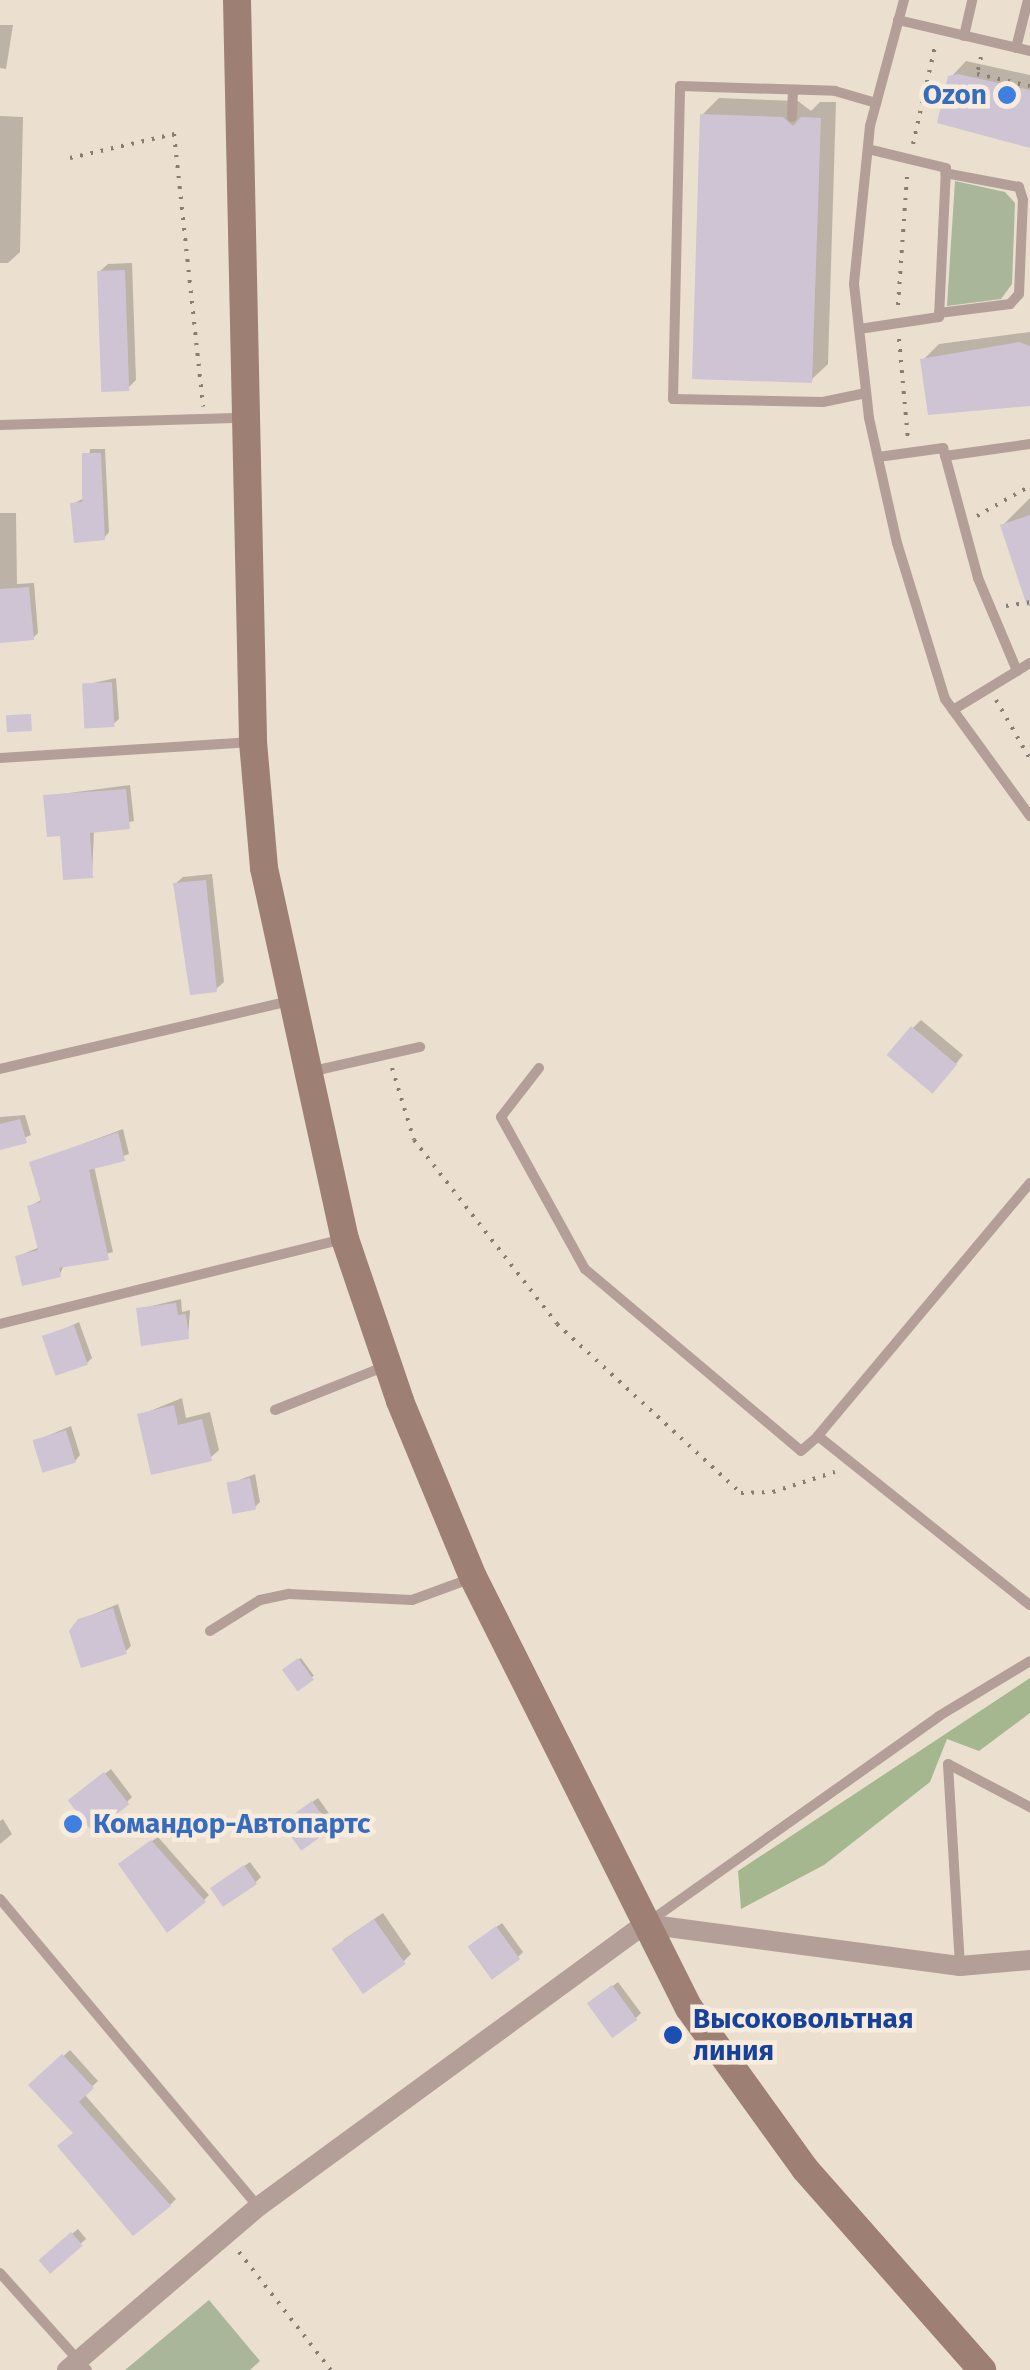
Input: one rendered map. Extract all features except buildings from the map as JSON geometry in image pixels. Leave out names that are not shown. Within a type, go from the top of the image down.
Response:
[{"type":"main road","points":[[237,0],[253,742],[264,868],[345,1239],[387,1365],[473,1577],[645,1924],[745,2092],[982,2370]]},
{"type":"street","points":[[78,2366],[258,2206],[645,1924],[960,1966],[1030,1960]]},
{"type":"lane","points":[[904,0],[876,103],[854,284],[866,393],[897,543],[953,710],[1030,816]]},
{"type":"lane","points":[[964,36],[972,0]]},
{"type":"lane","points":[[1016,48],[1028,0]]},
{"type":"lane","points":[[898,20],[1030,51]]},
{"type":"lane","points":[[866,393],[823,402],[673,398],[680,86],[836,91],[876,103]]},
{"type":"lane","points":[[792,117],[794,90]]},
{"type":"lane","points":[[859,329],[1010,304],[1018,294],[1023,200],[1018,187],[945,173],[868,149]]},
{"type":"lane","points":[[939,313],[945,173]]},
{"type":"lane","points":[[0,425],[244,418]]},
{"type":"lane","points":[[945,456],[1030,444]]},
{"type":"lane","points":[[878,457],[943,448],[978,578],[1017,671]]},
{"type":"lane","points":[[953,710],[1030,663]]},
{"type":"lane","points":[[0,758],[253,742]]},
{"type":"lane","points":[[0,1069],[290,1001]]},
{"type":"lane","points":[[306,1073],[420,1047]]},
{"type":"lane","points":[[539,1068],[501,1116],[585,1269],[801,1451],[818,1436],[1030,1183]]},
{"type":"lane","points":[[0,1324],[345,1239]]},
{"type":"lane","points":[[275,1410],[387,1365]]},
{"type":"lane","points":[[818,1436],[1030,1605]]},
{"type":"lane","points":[[210,1632],[260,1600],[289,1594],[412,1600],[473,1577]]},
{"type":"lane","points":[[645,1924],[940,1716],[1030,1661]]},
{"type":"lane","points":[[960,1966],[948,1764],[1030,1807]]},
{"type":"lane","points":[[0,1899],[258,2206]]},
{"type":"lane","points":[[0,2273],[78,2366]]},
{"type":"path","points":[[929,147],[913,144],[935,46],[950,50]]},
{"type":"path","points":[[966,53],[998,60]]},
{"type":"path","points":[[982,56],[977,74],[1030,86]]},
{"type":"path","points":[[70,158],[174,134],[204,420]]},
{"type":"path","points":[[977,516],[1030,486]]},
{"type":"path","points":[[1006,606],[1030,602]]},
{"type":"path","points":[[1013,690],[996,700],[1030,759]]},
{"type":"path","points":[[388,1054],[414,1140],[557,1324],[740,1492],[773,1492],[838,1471],[863,1471]]},
{"type":"path","points":[[227,2237],[331,2370]]},
{"type":"green space","points":[[955,181],[1005,192],[1015,203],[1012,284],[1001,299],[947,306]]},
{"type":"green space","points":[[1030,1678],[1030,1713],[979,1751],[947,1739],[930,1782],[824,1865],[741,1909],[738,1871]]},
{"type":"green space","points":[[209,2300],[260,2361],[250,2370],[125,2370]]},
{"type":"place","name":"Ozon","points":[[1007,95]]},
{"type":"place","name":"Командор-Автопартс","points":[[73,1824]]},
{"type":"place","name":"Высоковольтная линия","points":[[673,2035]]}]
